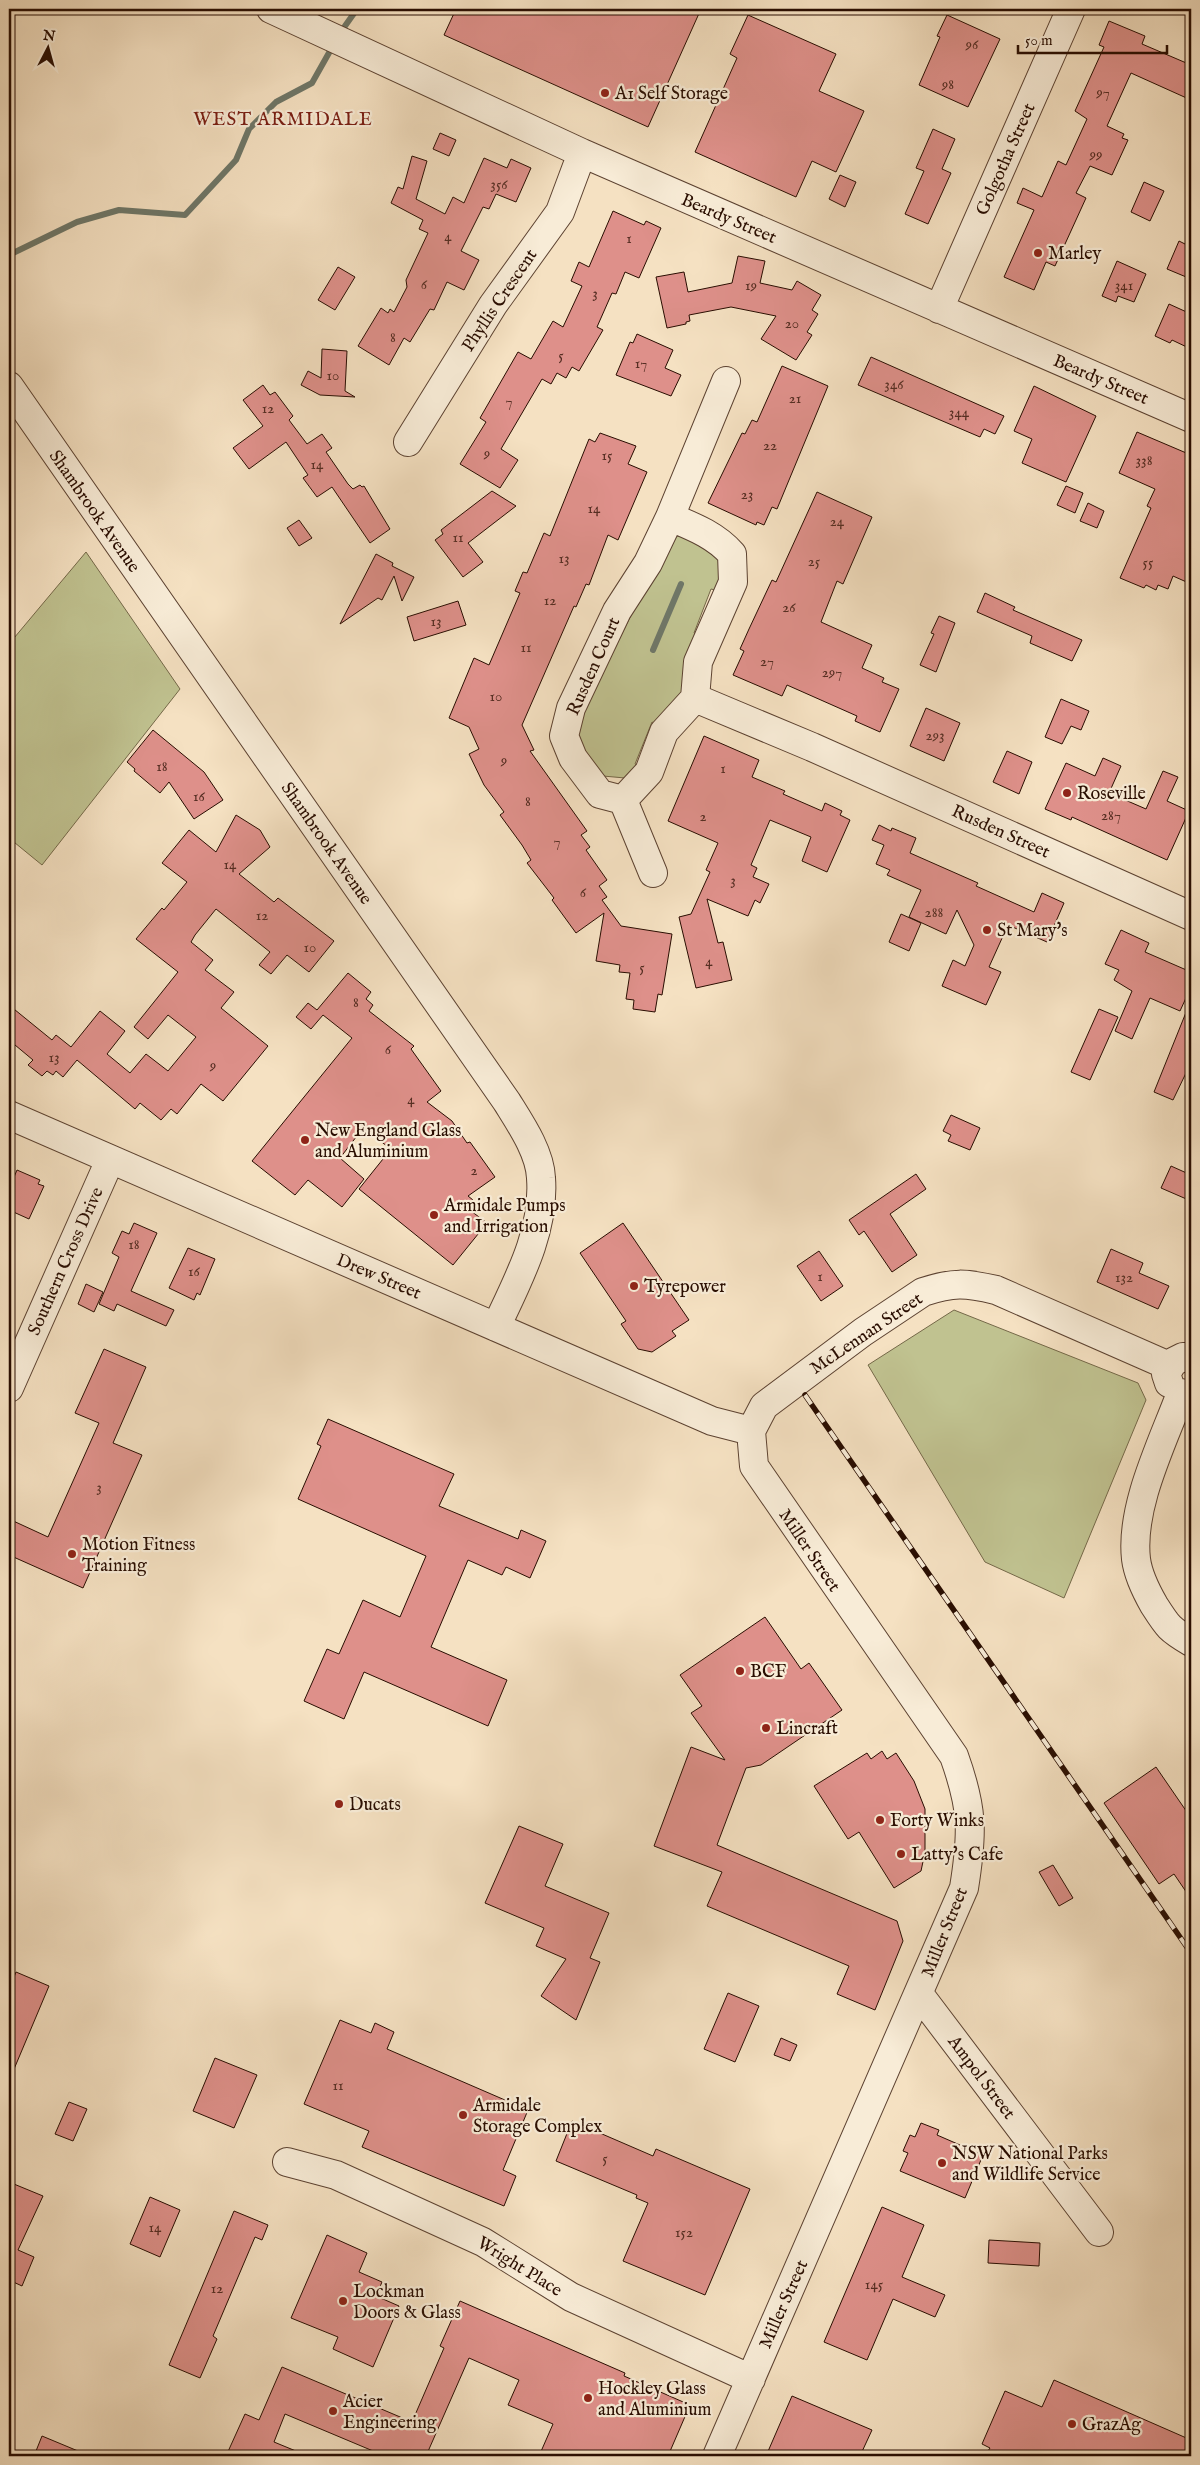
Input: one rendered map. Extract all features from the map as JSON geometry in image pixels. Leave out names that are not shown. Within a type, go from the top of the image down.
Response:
[{"type":"street","name":"Beardy Street","points":[[271,9],[582,153],[939,310],[1191,418]]},
{"type":"street","name":"Golgotha Street","points":[[939,310],[1071,9]]},
{"type":"street","name":"Phyllis Crescent","points":[[408,442],[493,305],[560,212],[582,153]]},
{"type":"street","name":"Rusden Court","points":[[623,800],[600,794],[573,758],[564,736],[571,708],[618,612],[648,563],[670,517],[726,381]]},
{"type":"street","name":"Shambrook Avenue","points":[[9,386],[529,1137],[541,1177],[534,1240],[496,1327]]},
{"type":"street","points":[[653,873],[623,800],[649,772],[664,732],[695,698],[698,662],[733,582],[732,554],[722,542],[706,532],[670,517]]},
{"type":"street","name":"Rusden Street","points":[[695,698],[812,747],[1191,916]]},
{"type":"street","name":"Drew Street","points":[[9,1115],[712,1421],[751,1431]]},
{"type":"street","name":"Southern Cross Drive","points":[[9,1388],[110,1160]]},
{"type":"street","name":"McLennan Street","points":[[751,1431],[764,1406],[787,1387],[923,1292],[946,1285],[967,1283],[996,1290],[1180,1362]]},
{"type":"street","points":[[1180,1362],[1166,1374],[1168,1382],[1173,1389],[1186,1392],[1145,1491],[1136,1532],[1136,1560],[1145,1590],[1169,1629],[1191,1642]]},
{"type":"street","name":"Miller Street","points":[[717,2456],[964,1888],[970,1853],[971,1820],[965,1788],[954,1756],[939,1732],[815,1558],[754,1466],[751,1431]]},
{"type":"street","name":"Ampol Street","points":[[919,1994],[1100,2232]]},
{"type":"street","name":"Wright Place","points":[[287,2162],[336,2175],[483,2242],[571,2297],[750,2379]]},
{"type":"green space","points":[[687,535],[724,555],[719,591],[711,589],[694,633],[699,637],[686,689],[660,726],[652,722],[635,764],[643,769],[625,778],[603,776],[576,740],[590,683],[597,684],[670,537]]},
{"type":"green space","points":[[86,552],[180,689],[42,865],[9,838],[9,644]]},
{"type":"green space","points":[[954,1310],[1138,1383],[1146,1400],[1064,1598],[985,1562],[868,1365]]},
{"type":"building","name":"A1 Self Storage","points":[[456,9],[701,9],[648,127],[444,35]]},
{"type":"building","points":[[748,15],[836,54],[819,91],[864,111],[836,172],[812,161],[796,197],[695,152],[737,58],[730,54]]},
{"type":"building","points":[[947,15],[1000,39],[968,107],[919,85],[940,37],[937,36]]},
{"type":"building","points":[[1109,21],[1145,36],[1142,44],[1191,65],[1191,100],[1131,73],[1107,126],[1124,134],[1122,138],[1128,140],[1112,175],[1090,166],[1076,193],[1086,198],[1055,266],[1046,262],[1034,290],[1004,277],[1034,210],[1017,203],[1023,188],[1042,197],[1058,161],[1066,165],[1087,119],[1075,111],[1104,47],[1099,45]]},
{"type":"building","points":[[933,129],[955,139],[942,169],[951,173],[928,224],[905,214],[924,171],[916,168]]},
{"type":"building","points":[[440,133],[456,140],[449,156],[433,149]]},
{"type":"building","points":[[412,156],[427,161],[416,199],[445,214],[453,197],[464,203],[484,158],[507,168],[511,159],[531,168],[516,202],[496,194],[489,209],[483,207],[461,251],[479,260],[464,290],[447,282],[434,310],[430,309],[410,342],[404,338],[389,365],[358,346],[381,308],[388,313],[390,309],[394,312],[407,287],[406,280],[428,233],[419,229],[423,220],[391,203],[398,187],[403,189]]},
{"type":"building","points":[[840,175],[856,182],[845,207],[829,199]]},
{"type":"building","points":[[1144,182],[1164,191],[1150,221],[1131,212]]},
{"type":"building","points":[[613,211],[644,225],[646,221],[661,228],[639,278],[625,272],[616,294],[612,293],[597,327],[603,330],[579,371],[572,367],[566,378],[557,373],[551,384],[542,379],[501,449],[518,460],[500,488],[460,464],[486,422],[480,418],[518,352],[531,359],[553,321],[563,327],[582,286],[571,281],[579,262],[589,267]]},
{"type":"building","points":[[1179,241],[1191,247],[1191,279],[1167,269]]},
{"type":"building","points":[[738,256],[765,261],[760,283],[792,290],[797,281],[821,295],[812,310],[818,314],[807,332],[812,335],[796,360],[761,339],[776,316],[731,307],[689,315],[690,321],[686,322],[686,324],[667,328],[656,277],[684,272],[688,292],[732,283]]},
{"type":"building","points":[[1117,261],[1146,274],[1134,302],[1118,296],[1116,302],[1102,296]]},
{"type":"building","points":[[338,267],[355,277],[335,310],[318,300]]},
{"type":"building","points":[[1169,304],[1191,314],[1191,349],[1172,340],[1170,343],[1155,336]]},
{"type":"building","points":[[637,334],[673,350],[665,368],[681,375],[671,396],[616,375],[630,342],[633,343]]},
{"type":"building","points":[[322,349],[347,351],[345,391],[355,397],[320,395],[301,385],[308,371],[321,378]]},
{"type":"building","points":[[871,357],[1004,416],[995,434],[984,429],[980,437],[858,385]]},
{"type":"building","points":[[782,366],[828,386],[777,509],[772,507],[764,525],[757,522],[756,525],[708,503],[742,433],[745,434],[752,420],[757,422]]},
{"type":"building","points":[[263,385],[270,395],[275,392],[293,416],[289,420],[307,444],[322,434],[332,448],[326,452],[348,484],[353,489],[360,485],[364,486],[390,529],[370,543],[332,487],[317,497],[303,478],[308,475],[286,442],[249,469],[233,448],[263,426],[243,400]]},
{"type":"building","points":[[1034,386],[1096,416],[1066,482],[1022,463],[1032,439],[1014,431]]},
{"type":"building","points":[[1137,432],[1191,455],[1191,584],[1173,576],[1168,589],[1158,585],[1156,590],[1146,585],[1144,588],[1120,578],[1151,508],[1147,506],[1155,489],[1119,473]]},
{"type":"building","points":[[600,433],[636,446],[628,464],[647,472],[618,540],[608,535],[589,585],[586,584],[576,607],[574,606],[522,725],[534,750],[530,751],[587,831],[581,835],[590,847],[586,850],[607,880],[599,886],[607,897],[602,900],[621,926],[672,934],[662,995],[658,994],[655,1012],[633,1009],[634,1000],[626,999],[630,973],[619,972],[620,965],[596,961],[604,913],[576,933],[552,900],[554,898],[527,863],[531,860],[500,815],[504,812],[484,785],[469,754],[479,749],[469,727],[449,718],[474,658],[489,665],[520,593],[515,591],[523,572],[527,573],[544,533],[550,536],[589,439],[595,442]]},
{"type":"building","points":[[1066,486],[1083,493],[1075,513],[1057,505]]},
{"type":"building","points":[[492,491],[516,506],[468,543],[483,562],[463,577],[435,540],[443,534],[441,530]]},
{"type":"building","points":[[817,492],[872,517],[843,584],[837,581],[821,622],[872,645],[862,668],[884,678],[882,682],[899,689],[880,732],[855,721],[857,716],[787,685],[782,696],[733,675],[744,651],[740,649],[749,629],[772,580],[776,582]]},
{"type":"building","points":[[1088,503],[1104,511],[1097,528],[1080,521]]},
{"type":"building","points":[[299,520],[312,538],[299,546],[287,528]]},
{"type":"building","points":[[376,554],[393,563],[392,566],[414,577],[402,601],[394,576],[382,600],[378,598],[340,624]]},
{"type":"building","points":[[985,593],[1015,607],[1013,610],[1082,640],[1072,661],[1030,643],[1032,636],[977,612]]},
{"type":"building","points":[[458,601],[466,625],[414,641],[407,617]]},
{"type":"building","points":[[939,616],[955,623],[936,672],[920,665],[934,634],[931,633]]},
{"type":"building","points":[[1061,699],[1089,711],[1081,730],[1071,726],[1062,744],[1045,737]]},
{"type":"building","points":[[926,708],[960,723],[944,761],[910,746]]},
{"type":"building","points":[[153,730],[204,772],[223,800],[194,819],[169,782],[160,793],[134,771],[135,769],[127,762]]},
{"type":"building","points":[[704,736],[759,760],[752,777],[785,791],[783,794],[822,811],[825,803],[842,811],[840,815],[850,820],[827,872],[802,861],[811,837],[770,820],[751,865],[757,868],[753,877],[769,884],[760,903],[755,900],[748,916],[707,899],[718,943],[723,942],[732,980],[696,988],[679,917],[691,914],[710,872],[706,870],[718,843],[668,821]]},
{"type":"building","points":[[1007,751],[1032,762],[1019,794],[993,782]]},
{"type":"building","points":[[1103,758],[1121,766],[1109,793],[1146,809],[1163,771],[1178,777],[1167,801],[1189,811],[1167,860],[1072,817],[1071,820],[1045,809],[1066,763],[1095,776]]},
{"type":"building","points":[[236,815],[260,830],[270,847],[239,874],[274,902],[278,898],[334,941],[309,972],[287,955],[271,974],[259,965],[270,952],[216,909],[195,935],[191,942],[213,960],[205,970],[234,992],[221,1008],[268,1046],[223,1101],[201,1084],[177,1114],[171,1109],[161,1120],[140,1103],[135,1109],[77,1060],[63,1077],[56,1071],[53,1075],[47,1071],[42,1076],[28,1065],[33,1060],[9,1040],[9,1005],[52,1040],[56,1035],[71,1047],[100,1011],[125,1031],[107,1054],[130,1073],[146,1054],[168,1071],[196,1037],[168,1015],[148,1039],[134,1027],[178,972],[136,939],[162,908],[164,910],[187,882],[162,863],[189,830],[216,852]]},
{"type":"building","points":[[879,825],[891,831],[892,828],[916,838],[910,853],[978,883],[976,886],[1034,912],[1042,893],[1064,903],[1047,942],[1008,925],[989,967],[1001,972],[986,1005],[942,986],[953,960],[965,966],[974,945],[957,910],[946,934],[909,917],[921,890],[887,875],[890,870],[876,864],[884,845],[872,840]]},
{"type":"building","points":[[901,914],[921,923],[909,951],[889,942]]},
{"type":"building","points":[[1121,930],[1149,943],[1145,952],[1191,972],[1191,987],[1180,1011],[1150,998],[1132,1039],[1115,1031],[1132,991],[1114,980],[1119,970],[1105,964]]},
{"type":"building","points":[[348,973],[371,992],[366,999],[373,1005],[369,1011],[414,1046],[411,1049],[441,1091],[427,1102],[452,1121],[467,1143],[470,1142],[495,1177],[468,1196],[473,1200],[467,1208],[487,1223],[453,1265],[359,1189],[391,1149],[363,1128],[340,1158],[364,1179],[342,1207],[308,1180],[295,1195],[252,1161],[352,1038],[323,1015],[311,1029],[296,1017],[308,1003],[317,1010]]},
{"type":"building","points":[[1191,1000],[1191,1075],[1186,1073],[1173,1100],[1154,1092]]},
{"type":"building","points":[[1099,1009],[1118,1017],[1090,1080],[1071,1072]]},
{"type":"building","points":[[951,1115],[980,1128],[970,1150],[948,1141],[951,1135],[943,1131]]},
{"type":"building","points":[[1171,1166],[1191,1175],[1191,1201],[1161,1188]]},
{"type":"building","points":[[17,1170],[40,1180],[38,1184],[44,1186],[29,1219],[9,1210],[9,1189]]},
{"type":"building","points":[[916,1174],[926,1189],[890,1214],[917,1255],[892,1272],[864,1231],[859,1235],[849,1220]]},
{"type":"building","points":[[134,1223],[157,1233],[131,1291],[174,1310],[166,1326],[117,1304],[114,1311],[99,1304],[119,1257],[112,1253],[122,1231],[129,1234]]},
{"type":"building","name":"Tyrepower","points":[[623,1223],[689,1320],[672,1331],[676,1336],[652,1352],[638,1349],[621,1324],[626,1321],[580,1253]]},
{"type":"building","points":[[188,1248],[215,1259],[200,1295],[197,1293],[194,1300],[169,1288]]},
{"type":"building","points":[[1111,1249],[1143,1263],[1139,1273],[1169,1286],[1158,1309],[1097,1282]]},
{"type":"building","points":[[819,1251],[843,1286],[821,1301],[797,1266]]},
{"type":"building","points":[[86,1284],[103,1292],[94,1312],[78,1304]]},
{"type":"building","points":[[104,1349],[146,1367],[113,1443],[142,1455],[83,1588],[9,1555],[9,1519],[48,1537],[99,1423],[75,1413]]},
{"type":"building","points":[[328,1419],[454,1474],[439,1506],[518,1539],[521,1530],[546,1541],[530,1578],[506,1567],[502,1575],[468,1560],[431,1647],[507,1680],[488,1726],[364,1672],[344,1719],[304,1701],[327,1649],[339,1654],[363,1600],[400,1617],[426,1556],[298,1499],[321,1446],[317,1444]]},
{"type":"building","points":[[765,1617],[801,1669],[809,1663],[842,1710],[761,1765],[746,1768],[717,1845],[897,1921],[903,1941],[875,2010],[837,1994],[849,1966],[707,1906],[722,1872],[654,1846],[691,1747],[725,1760],[691,1713],[702,1706],[680,1675]]},
{"type":"building","name":"Forty Winks","points":[[882,1751],[887,1759],[896,1753],[914,1781],[925,1809],[925,1852],[921,1871],[894,1888],[859,1832],[848,1839],[814,1786],[867,1753],[871,1759]]},
{"type":"building","points":[[1156,1767],[1191,1818],[1191,1899],[1174,1874],[1159,1884],[1104,1803]]},
{"type":"building","points":[[519,1826],[563,1844],[545,1886],[609,1913],[590,1958],[600,1962],[576,2020],[541,1996],[566,1959],[536,1946],[544,1928],[485,1903]]},
{"type":"building","points":[[1053,1865],[1073,1898],[1059,1906],[1039,1872]]},
{"type":"building","points":[[16,1972],[49,1986],[9,2081],[9,1990]]},
{"type":"building","points":[[728,1993],[759,2006],[735,2062],[704,2049]]},
{"type":"building","points":[[340,2020],[371,2033],[375,2023],[394,2032],[387,2049],[528,2110],[503,2170],[516,2176],[504,2206],[362,2147],[369,2131],[304,2104]]},
{"type":"building","points":[[781,2038],[797,2045],[790,2061],[774,2055]]},
{"type":"building","points":[[215,2058],[257,2075],[234,2128],[193,2111]]},
{"type":"building","points":[[69,2102],[87,2109],[73,2141],[55,2134]]},
{"type":"building","points":[[572,2121],[653,2156],[656,2149],[750,2189],[705,2295],[623,2261],[648,2203],[636,2198],[637,2195],[556,2161]]},
{"type":"building","name":"NSW National Parks and Wildlife Service","points":[[921,2123],[939,2130],[937,2135],[983,2155],[965,2198],[900,2171],[908,2153],[903,2151],[910,2135],[915,2137]]},
{"type":"building","points":[[9,2182],[43,2196],[18,2250],[34,2257],[22,2286],[9,2280]]},
{"type":"building","points":[[150,2197],[180,2210],[160,2257],[130,2244]]},
{"type":"building","points":[[882,2207],[924,2225],[902,2277],[945,2295],[935,2317],[893,2299],[867,2360],[824,2342]]},
{"type":"building","points":[[234,2211],[268,2225],[262,2240],[255,2237],[213,2336],[217,2339],[200,2378],[169,2365]]},
{"type":"building","name":"Lockman Doors & Glass","points":[[327,2235],[367,2253],[359,2272],[382,2282],[376,2296],[399,2306],[373,2367],[333,2349],[338,2337],[291,2318]]},
{"type":"building","points":[[989,2240],[1040,2243],[1039,2266],[988,2263]]},
{"type":"building","points":[[460,2301],[625,2373],[624,2376],[690,2405],[668,2456],[539,2456],[553,2424],[508,2405],[519,2380],[469,2358],[426,2456],[385,2456],[285,2414],[274,2442],[308,2456],[226,2456],[245,2414],[259,2420],[282,2367],[412,2422],[444,2348],[440,2346]]},
{"type":"building","name":"GrazAg","points":[[1054,2380],[1191,2440],[1191,2456],[1001,2456],[988,2451],[990,2448],[982,2444],[1005,2391],[1042,2407]]},
{"type":"building","points":[[792,2396],[872,2430],[860,2456],[766,2456]]},
{"type":"building","points":[[42,2436],[90,2456],[34,2456]]},
{"type":"waterway","points":[[345,26],[357,9]]},
{"type":"waterway","points":[[9,255],[77,222],[119,210],[185,215],[236,160],[249,129],[276,102],[312,83],[330,51]]},
{"type":"waterway","points":[[653,650],[681,584]]},
{"type":"railway","points":[[805,1395],[1191,1953]]},
{"type":"place","name":"A1 Self Storage","points":[[605,93]]},
{"type":"place","name":"Marley","points":[[1038,253]]},
{"type":"place","name":"Roseville","points":[[1067,793]]},
{"type":"place","name":"St Mary's","points":[[987,930]]},
{"type":"place","name":"New England Glass and Aluminium","points":[[305,1140]]},
{"type":"place","name":"Armidale Pumps and Irrigation","points":[[434,1215]]},
{"type":"place","name":"Tyrepower","points":[[634,1286]]},
{"type":"place","name":"Motion Fitness Training","points":[[72,1554]]},
{"type":"place","name":"BCF","points":[[740,1671]]},
{"type":"place","name":"Lincraft","points":[[766,1728]]},
{"type":"place","name":"Ducats","points":[[339,1804]]},
{"type":"place","name":"Forty Winks","points":[[880,1820]]},
{"type":"place","name":"Latty's Cafe","points":[[901,1854]]},
{"type":"place","name":"Armidale Storage Complex","points":[[463,2115]]},
{"type":"place","name":"NSW National Parks and Wildlife Service","points":[[942,2163]]},
{"type":"place","name":"Lockman Doors & Glass","points":[[343,2301]]},
{"type":"place","name":"Hockley Glass and Aluminium","points":[[588,2398]]},
{"type":"place","name":"Acier Engineering","points":[[333,2411]]},
{"type":"place","name":"GrazAg","points":[[1072,2424]]},
{"type":"district","name":"WEST ARMIDALE","points":[[283,118]]}]
